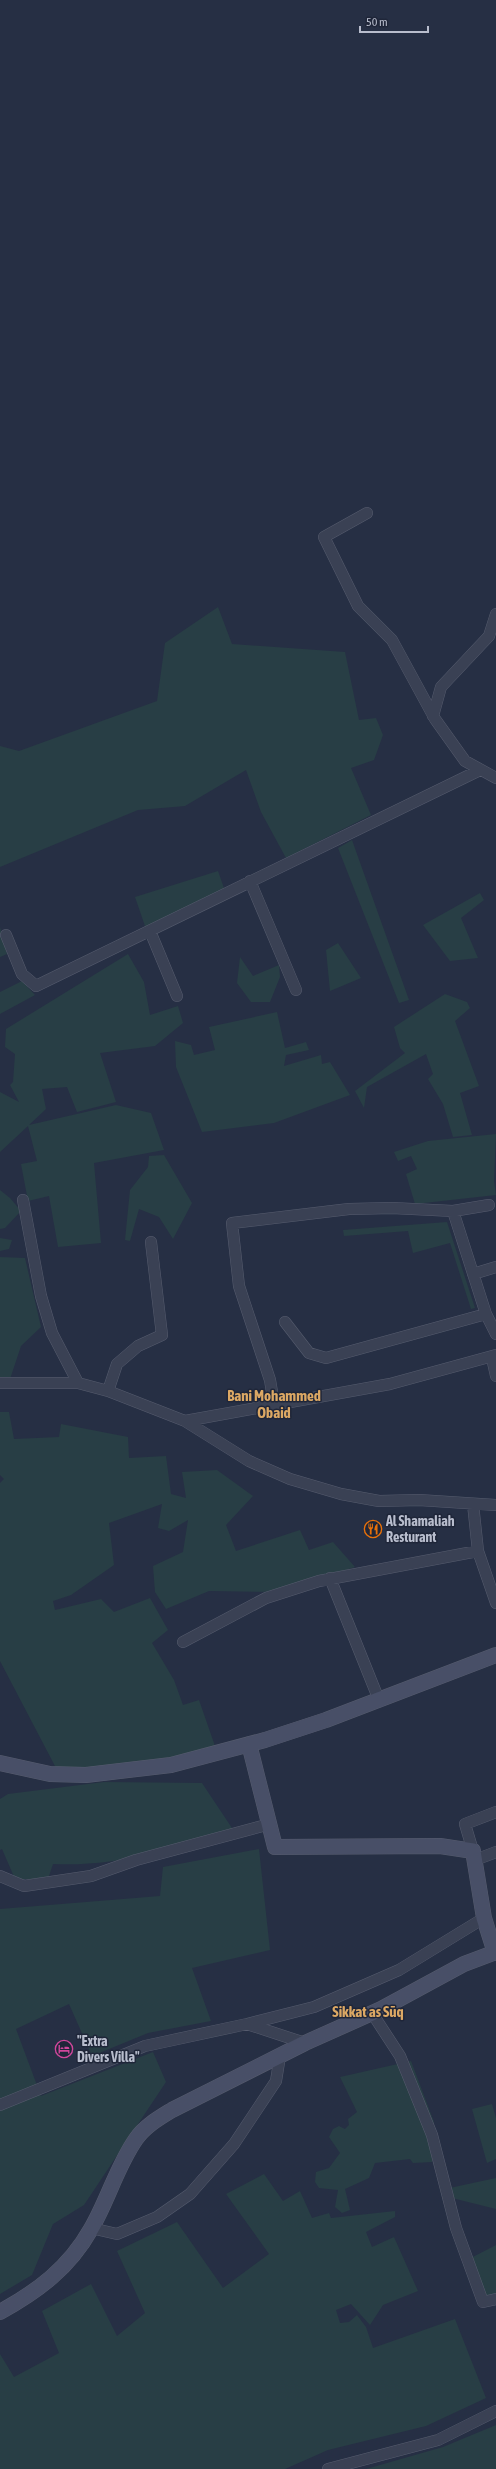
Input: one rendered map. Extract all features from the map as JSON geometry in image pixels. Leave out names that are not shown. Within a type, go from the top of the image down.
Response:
[{"type":"street","points":[[367,513],[324,537],[358,606],[392,640],[433,716],[465,761],[496,778]]},
{"type":"street","points":[[433,716],[441,687],[489,636],[496,614]]},
{"type":"street","points":[[6,935],[22,974],[36,986],[480,770]]},
{"type":"street","points":[[250,882],[296,990]]},
{"type":"street","points":[[150,931],[177,996]]},
{"type":"street","points":[[23,1200],[41,1296],[52,1333],[78,1384]]},
{"type":"street","points":[[274,1404],[270,1380],[239,1286],[232,1223],[349,1209],[392,1208],[453,1211],[489,1205]]},
{"type":"street","points":[[453,1211],[486,1314],[496,1334]]},
{"type":"street","points":[[108,1391],[117,1364],[138,1346],[162,1335],[151,1242]]},
{"type":"street","points":[[473,1274],[496,1267]]},
{"type":"street","points":[[285,1322],[309,1353],[326,1358],[486,1314]]},
{"type":"street","points":[[185,1421],[390,1384],[494,1356],[496,1376]]},
{"type":"street","points":[[0,1382],[78,1384],[108,1391],[185,1421],[249,1461],[290,1479],[341,1494],[379,1501],[419,1500],[496,1505]]},
{"type":"street","points":[[473,1504],[478,1551],[496,1603]]},
{"type":"street","points":[[183,1642],[266,1598],[330,1578],[478,1551]]},
{"type":"street","points":[[330,1578],[379,1700]]},
{"type":"street","points":[[0,1763],[50,1774],[86,1775],[171,1765],[250,1744],[326,1720],[496,1655]]},
{"type":"street","points":[[250,1744],[275,1847],[440,1846],[474,1856],[496,1852]]},
{"type":"street","points":[[0,2312],[32,2294],[60,2271],[92,2228],[136,2138],[152,2123],[172,2110],[305,2043],[372,2013],[464,1964],[495,1952],[484,1918],[474,1856],[465,1824],[496,1812]]},
{"type":"street","points":[[0,1876],[24,1886],[91,1876],[136,1860],[270,1824]]},
{"type":"street","points":[[0,2105],[145,2046],[246,2024],[314,2007],[399,1970],[484,1918]]},
{"type":"street","points":[[372,2013],[400,2056],[432,2135],[456,2228],[483,2302],[496,2300]]},
{"type":"street","points":[[246,2024],[305,2043]]},
{"type":"street","points":[[92,2228],[116,2234],[157,2217],[190,2194],[234,2144],[276,2081],[280,2056]]},
{"type":"street","points":[[328,2469],[438,2440],[496,2411]]},
{"type":"shaded area","points":[[218,607],[232,644],[345,652],[359,720],[376,718],[383,735],[374,760],[351,768],[371,815],[286,858],[261,812],[246,770],[185,806],[138,810],[0,867],[0,746],[19,751],[157,701],[165,643]]},
{"type":"shaded area","points":[[352,840],[409,1000],[399,1003],[338,848]]},
{"type":"shaded area","points":[[218,871],[225,891],[146,929],[135,897]]},
{"type":"shaded area","points":[[480,893],[484,900],[461,918],[478,958],[450,961],[423,925]]},
{"type":"shaded area","points":[[0,927],[7,954],[0,957]]},
{"type":"shaded area","points":[[338,943],[361,978],[330,991],[326,950]]},
{"type":"shaded area","points":[[128,954],[144,982],[150,1015],[178,1006],[183,1023],[155,1046],[100,1053],[116,1102],[77,1112],[67,1087],[42,1089],[46,1109],[29,1125],[116,1105],[151,1113],[164,1150],[94,1163],[101,1243],[58,1247],[49,1196],[28,1201],[21,1164],[37,1161],[28,1126],[0,1152],[0,1092],[19,1102],[10,1085],[13,1082],[15,1054],[5,1047],[6,1029]]},
{"type":"shaded area","points":[[240,957],[253,976],[279,965],[280,977],[270,1002],[251,1002],[237,983]]},
{"type":"shaded area","points":[[22,981],[35,995],[0,1014],[0,992]]},
{"type":"shaded area","points":[[445,994],[467,1002],[470,1008],[455,1021],[479,1086],[460,1093],[472,1135],[453,1137],[443,1104],[428,1079],[433,1074],[426,1054],[367,1087],[364,1108],[355,1091],[405,1053],[400,1048],[394,1027]]},
{"type":"shaded area","points":[[277,1012],[285,1048],[306,1042],[309,1050],[286,1055],[284,1066],[321,1055],[322,1064],[330,1062],[350,1095],[274,1123],[202,1132],[176,1067],[175,1041],[191,1045],[194,1055],[215,1050],[209,1027]]},
{"type":"shaded area","points":[[496,1134],[494,1181],[496,1195],[415,1204],[406,1174],[417,1169],[411,1156],[398,1161],[394,1152],[428,1141]]},
{"type":"shaded area","points":[[164,1155],[192,1203],[173,1239],[159,1217],[139,1209],[130,1241],[125,1240],[130,1190],[148,1167],[149,1156]]},
{"type":"shaded area","points":[[0,1190],[10,1198],[21,1211],[5,1228],[0,1229]]},
{"type":"shaded area","points":[[447,1222],[475,1308],[471,1309],[450,1243],[413,1253],[408,1231],[344,1236],[343,1230]]},
{"type":"shaded area","points":[[0,1238],[12,1240],[9,1249],[0,1251]]},
{"type":"shaded area","points":[[0,1257],[25,1258],[41,1327],[21,1346],[9,1382],[0,1380]]},
{"type":"shaded area","points":[[0,1412],[9,1412],[14,1439],[59,1437],[61,1424],[128,1437],[129,1458],[166,1456],[171,1494],[186,1498],[182,1472],[217,1470],[253,1496],[226,1525],[236,1551],[300,1530],[309,1550],[333,1542],[355,1567],[280,1592],[209,1591],[166,1609],[155,1592],[153,1566],[183,1552],[188,1520],[169,1531],[158,1528],[162,1504],[109,1523],[114,1565],[71,1595],[53,1601],[55,1610],[101,1599],[114,1612],[150,1598],[168,1630],[152,1643],[174,1680],[183,1705],[199,1700],[215,1746],[136,1764],[76,1769],[56,1768],[0,1661],[0,1483],[4,1479],[0,1475]]},
{"type":"shaded area","points":[[104,1782],[202,1783],[234,1831],[167,1850],[122,1860],[100,1863],[53,1864],[48,1879],[15,1879],[2,1849],[0,1850],[0,1799],[8,1794]]},
{"type":"shaded area","points":[[259,1849],[270,1950],[192,1968],[211,2021],[148,2033],[92,2056],[69,2004],[16,2029],[41,2096],[153,2052],[166,2082],[84,2205],[53,2224],[32,2275],[0,2294],[0,1909],[160,1896],[163,1867]]},
{"type":"shaded area","points":[[411,2061],[434,2122],[432,2127],[432,2162],[413,2163],[410,2159],[375,2163],[369,2178],[345,2189],[350,2210],[342,2213],[335,2207],[338,2190],[319,2188],[315,2182],[316,2172],[329,2168],[340,2153],[329,2137],[333,2129],[339,2126],[345,2129],[349,2125],[348,2119],[357,2112],[340,2077]]},
{"type":"shaded area","points":[[492,2104],[496,2118],[496,2159],[487,2163],[472,2109]]},
{"type":"shaded area","points":[[264,2174],[283,2201],[300,2191],[312,2218],[329,2213],[331,2218],[395,2211],[395,2217],[366,2232],[372,2247],[394,2237],[418,2291],[383,2305],[370,2325],[351,2304],[336,2310],[340,2323],[349,2322],[357,2315],[366,2327],[373,2348],[455,2319],[486,2398],[426,2426],[328,2450],[285,2469],[0,2469],[0,2354],[14,2377],[59,2353],[42,2311],[91,2284],[117,2336],[145,2313],[117,2251],[177,2222],[223,2288],[269,2254],[226,2194]]},
{"type":"shaded area","points":[[496,2178],[496,2209],[452,2198],[445,2189]]},
{"type":"shaded area","points":[[496,2245],[496,2296],[486,2298],[469,2259]]},
{"type":"shaded area","points":[[496,2425],[496,2469],[366,2469],[443,2447]]},
{"type":"place","name":"Al Shamaliah Resturant","points":[[373,1529]]},
{"type":"place","name":"\"Extra Divers Villa\"","points":[[64,2049]]},
{"type":"district","name":"Bani Mohammed Obaid","points":[[274,1404]]},
{"type":"district","name":"Sikkat as Sūq","points":[[368,2011]]}]
